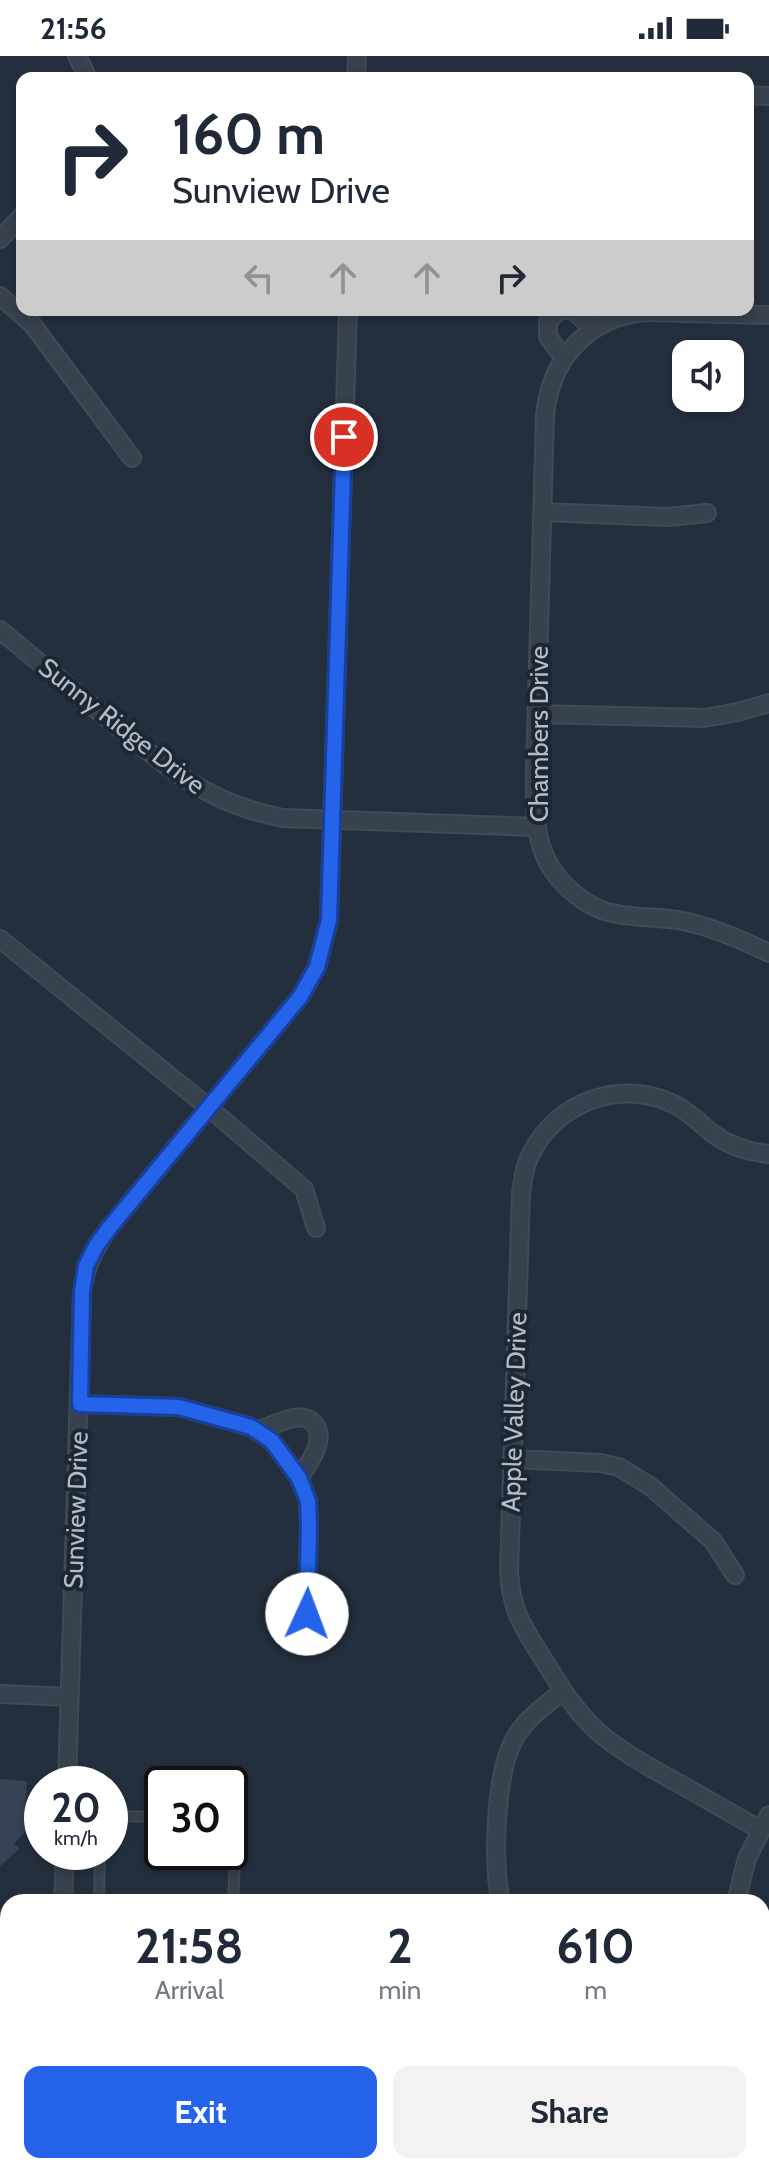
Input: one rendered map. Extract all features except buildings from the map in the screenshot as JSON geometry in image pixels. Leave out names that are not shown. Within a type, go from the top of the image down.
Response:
[{"type":"street","points":[[0,239],[16,222]]},
{"type":"street","points":[[0,296],[16,310]]},
{"type":"street","points":[[23,316],[132,458]]},
{"type":"street","name":"Sunview Drive","points":[[67,1766],[82,1292],[86,1266],[110,1227],[300,997],[317,967],[329,920],[348,316]]},
{"type":"street","points":[[552,316],[548,322],[548,337],[564,358]]},
{"type":"street","points":[[581,316],[592,329]]},
{"type":"street","name":"Chambers Drive","points":[[621,316],[592,329],[564,358],[547,400],[535,798],[539,845],[558,879],[573,894],[592,905],[624,915],[664,917],[713,929],[769,953]]},
{"type":"street","points":[[543,512],[667,517],[707,513]]},
{"type":"street","name":"Sunny Ridge Drive","points":[[0,630],[177,776],[210,795],[283,818],[537,827]]},
{"type":"street","points":[[537,714],[704,718],[769,703]]},
{"type":"street","points":[[0,939],[304,1189],[316,1228]]},
{"type":"street","name":"Apple Valley Drive","points":[[765,1823],[620,1748],[596,1730],[563,1691],[526,1633],[513,1607],[509,1572],[521,1193],[530,1155],[538,1141],[556,1119],[572,1109],[589,1100],[626,1093],[658,1098],[678,1106],[726,1142],[769,1154]]},
{"type":"street","points":[[80,1404],[179,1407],[251,1427],[272,1441],[299,1478],[308,1501],[307,1614]]},
{"type":"street","points":[[256,1431],[292,1418],[306,1418],[316,1425],[319,1431],[317,1446],[312,1460],[299,1478]]},
{"type":"street","points":[[512,1459],[600,1463],[619,1467],[650,1486],[713,1541],[735,1575]]},
{"type":"street","points":[[500,1894],[497,1874],[498,1806],[505,1761],[515,1738],[530,1719],[563,1691]]},
{"type":"street","points":[[0,1694],[69,1697]]},
{"type":"street","points":[[738,1894],[747,1858],[765,1823]]},
{"type":"street","points":[[63,1894],[64,1870]]},
{"type":"lane","points":[[99,1894],[100,1870]]},
{"type":"lane","points":[[233,1894],[235,1870]]},
{"type":"route","points":[[307,1614],[308,1501],[299,1478],[272,1441],[251,1427],[179,1407],[80,1404],[82,1292],[86,1266],[96,1246],[300,997],[317,967],[329,920],[344,437]]}]
